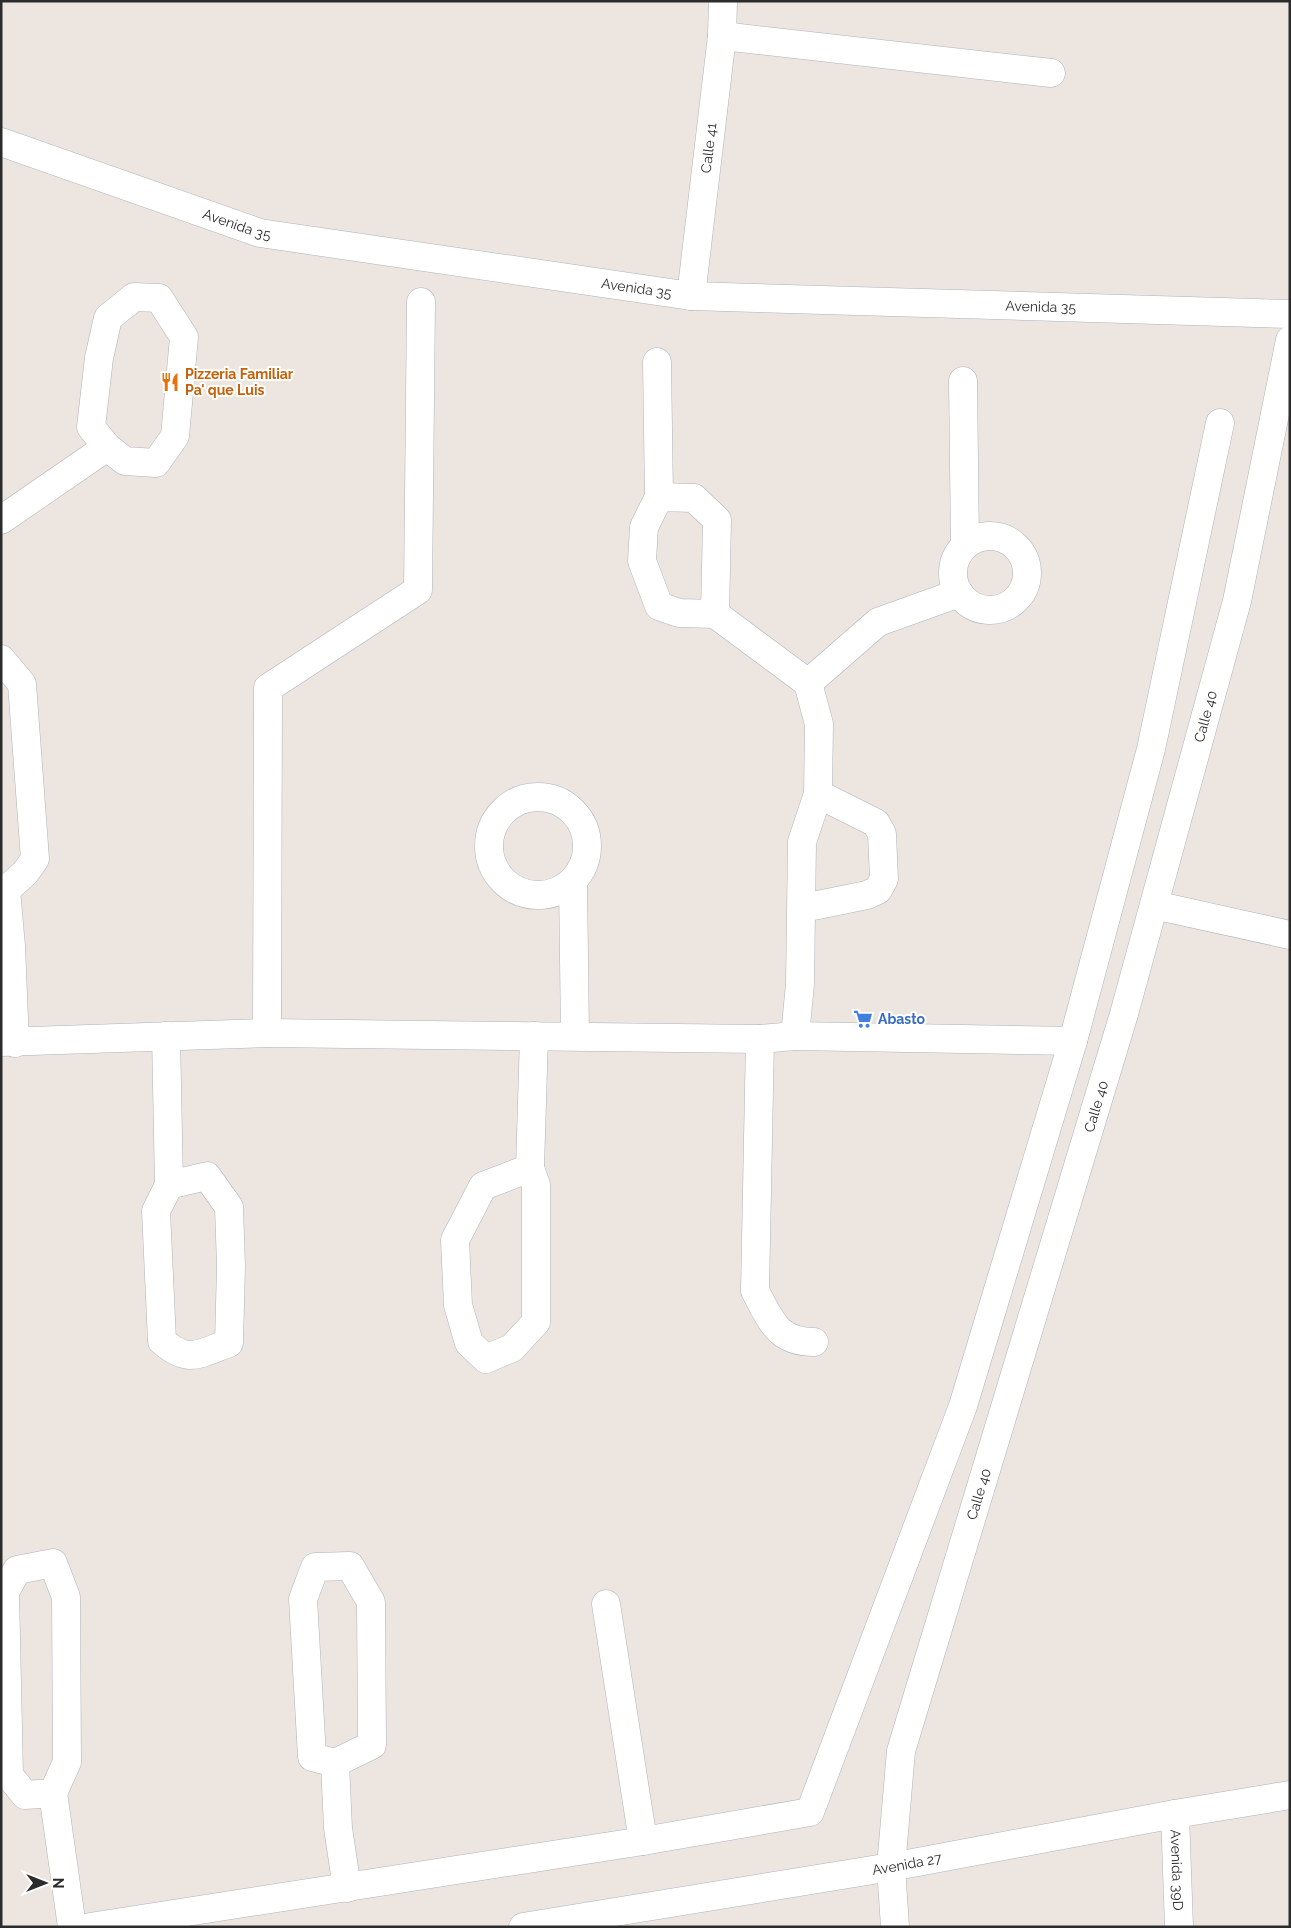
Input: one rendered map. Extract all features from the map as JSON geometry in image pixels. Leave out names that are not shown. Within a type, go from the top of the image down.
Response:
[{"type":"street","name":"Calle 41","points":[[691,296],[722,36],[723,1]]},
{"type":"street","points":[[722,36],[1051,73]]},
{"type":"street","name":"Avenida 35","points":[[1,142],[260,233],[691,296],[1290,314]]},
{"type":"street","points":[[134,297],[159,298],[184,337],[175,436],[156,463],[125,462],[107,447],[91,428],[99,358],[108,318],[134,297]]},
{"type":"street","points":[[267,1033],[268,688],[418,590],[422,302]]},
{"type":"street","name":"Calle 40","points":[[895,1927],[891,1867],[901,1751],[1124,1014],[1154,906],[1238,601],[1290,340]]},
{"type":"street","points":[[657,362],[659,497],[644,527],[642,561],[659,606],[679,613],[715,614],[808,683],[819,724],[818,794],[802,842],[803,908],[800,984],[795,1036]]},
{"type":"street","points":[[963,380],[965,545]]},
{"type":"street","points":[[90,1927],[643,1841],[810,1812],[963,1406],[1073,1041],[1151,749],[1220,423]]},
{"type":"street","points":[[1,520],[107,447]]},
{"type":"street","points":[[659,497],[694,498],[717,520],[715,614]]},
{"type":"street","points":[[987,535],[998,536],[1010,541],[1019,548],[1028,570],[1026,583],[1021,594],[1013,603],[990,610],[978,608],[959,593],[954,581],[953,568],[957,556],[965,545],[975,538],[987,535]]},
{"type":"street","points":[[808,683],[878,622],[959,593]]},
{"type":"street","points":[[1,659],[22,684],[35,859],[25,873],[4,889],[11,946],[8,1043],[267,1033],[760,1039],[795,1036],[1073,1041]]},
{"type":"street","points":[[803,908],[867,896],[878,890],[884,879],[882,834],[876,823],[818,794]]},
{"type":"street","points":[[573,881],[575,1036]]},
{"type":"street","points":[[1154,906],[1290,935]]},
{"type":"street","points":[[166,1036],[169,1185],[156,1211],[162,1341],[175,1352],[193,1356],[229,1343],[229,1207],[207,1176],[169,1185]]},
{"type":"street","points":[[530,1168],[482,1186],[455,1240],[458,1305],[470,1343],[486,1359],[512,1348],[536,1322],[536,1185],[530,1168],[534,1036]]},
{"type":"street","points":[[760,1039],[755,1291],[774,1326],[796,1342],[814,1342]]},
{"type":"street","points":[[53,1793],[25,1795],[9,1775],[5,1592],[17,1570],[53,1564],[66,1597],[67,1762],[53,1793],[72,1927]]},
{"type":"street","points":[[350,1566],[371,1602],[372,1745],[336,1764],[312,1757],[304,1599],[315,1567],[350,1566]]},
{"type":"street","points":[[606,1604],[643,1841]]},
{"type":"street","points":[[336,1764],[338,1828],[347,1888]]},
{"type":"street","name":"Avenida 27","points":[[523,1927],[891,1867],[1175,1814],[1290,1795]]},
{"type":"street","name":"Avenida 39D","points":[[1175,1814],[1179,1927]]},
{"type":"place","name":"Pizzeria Familiar Pa' que Luis","points":[[170,382]]},
{"type":"place","name":"Abasto","points":[[863,1019]]}]
